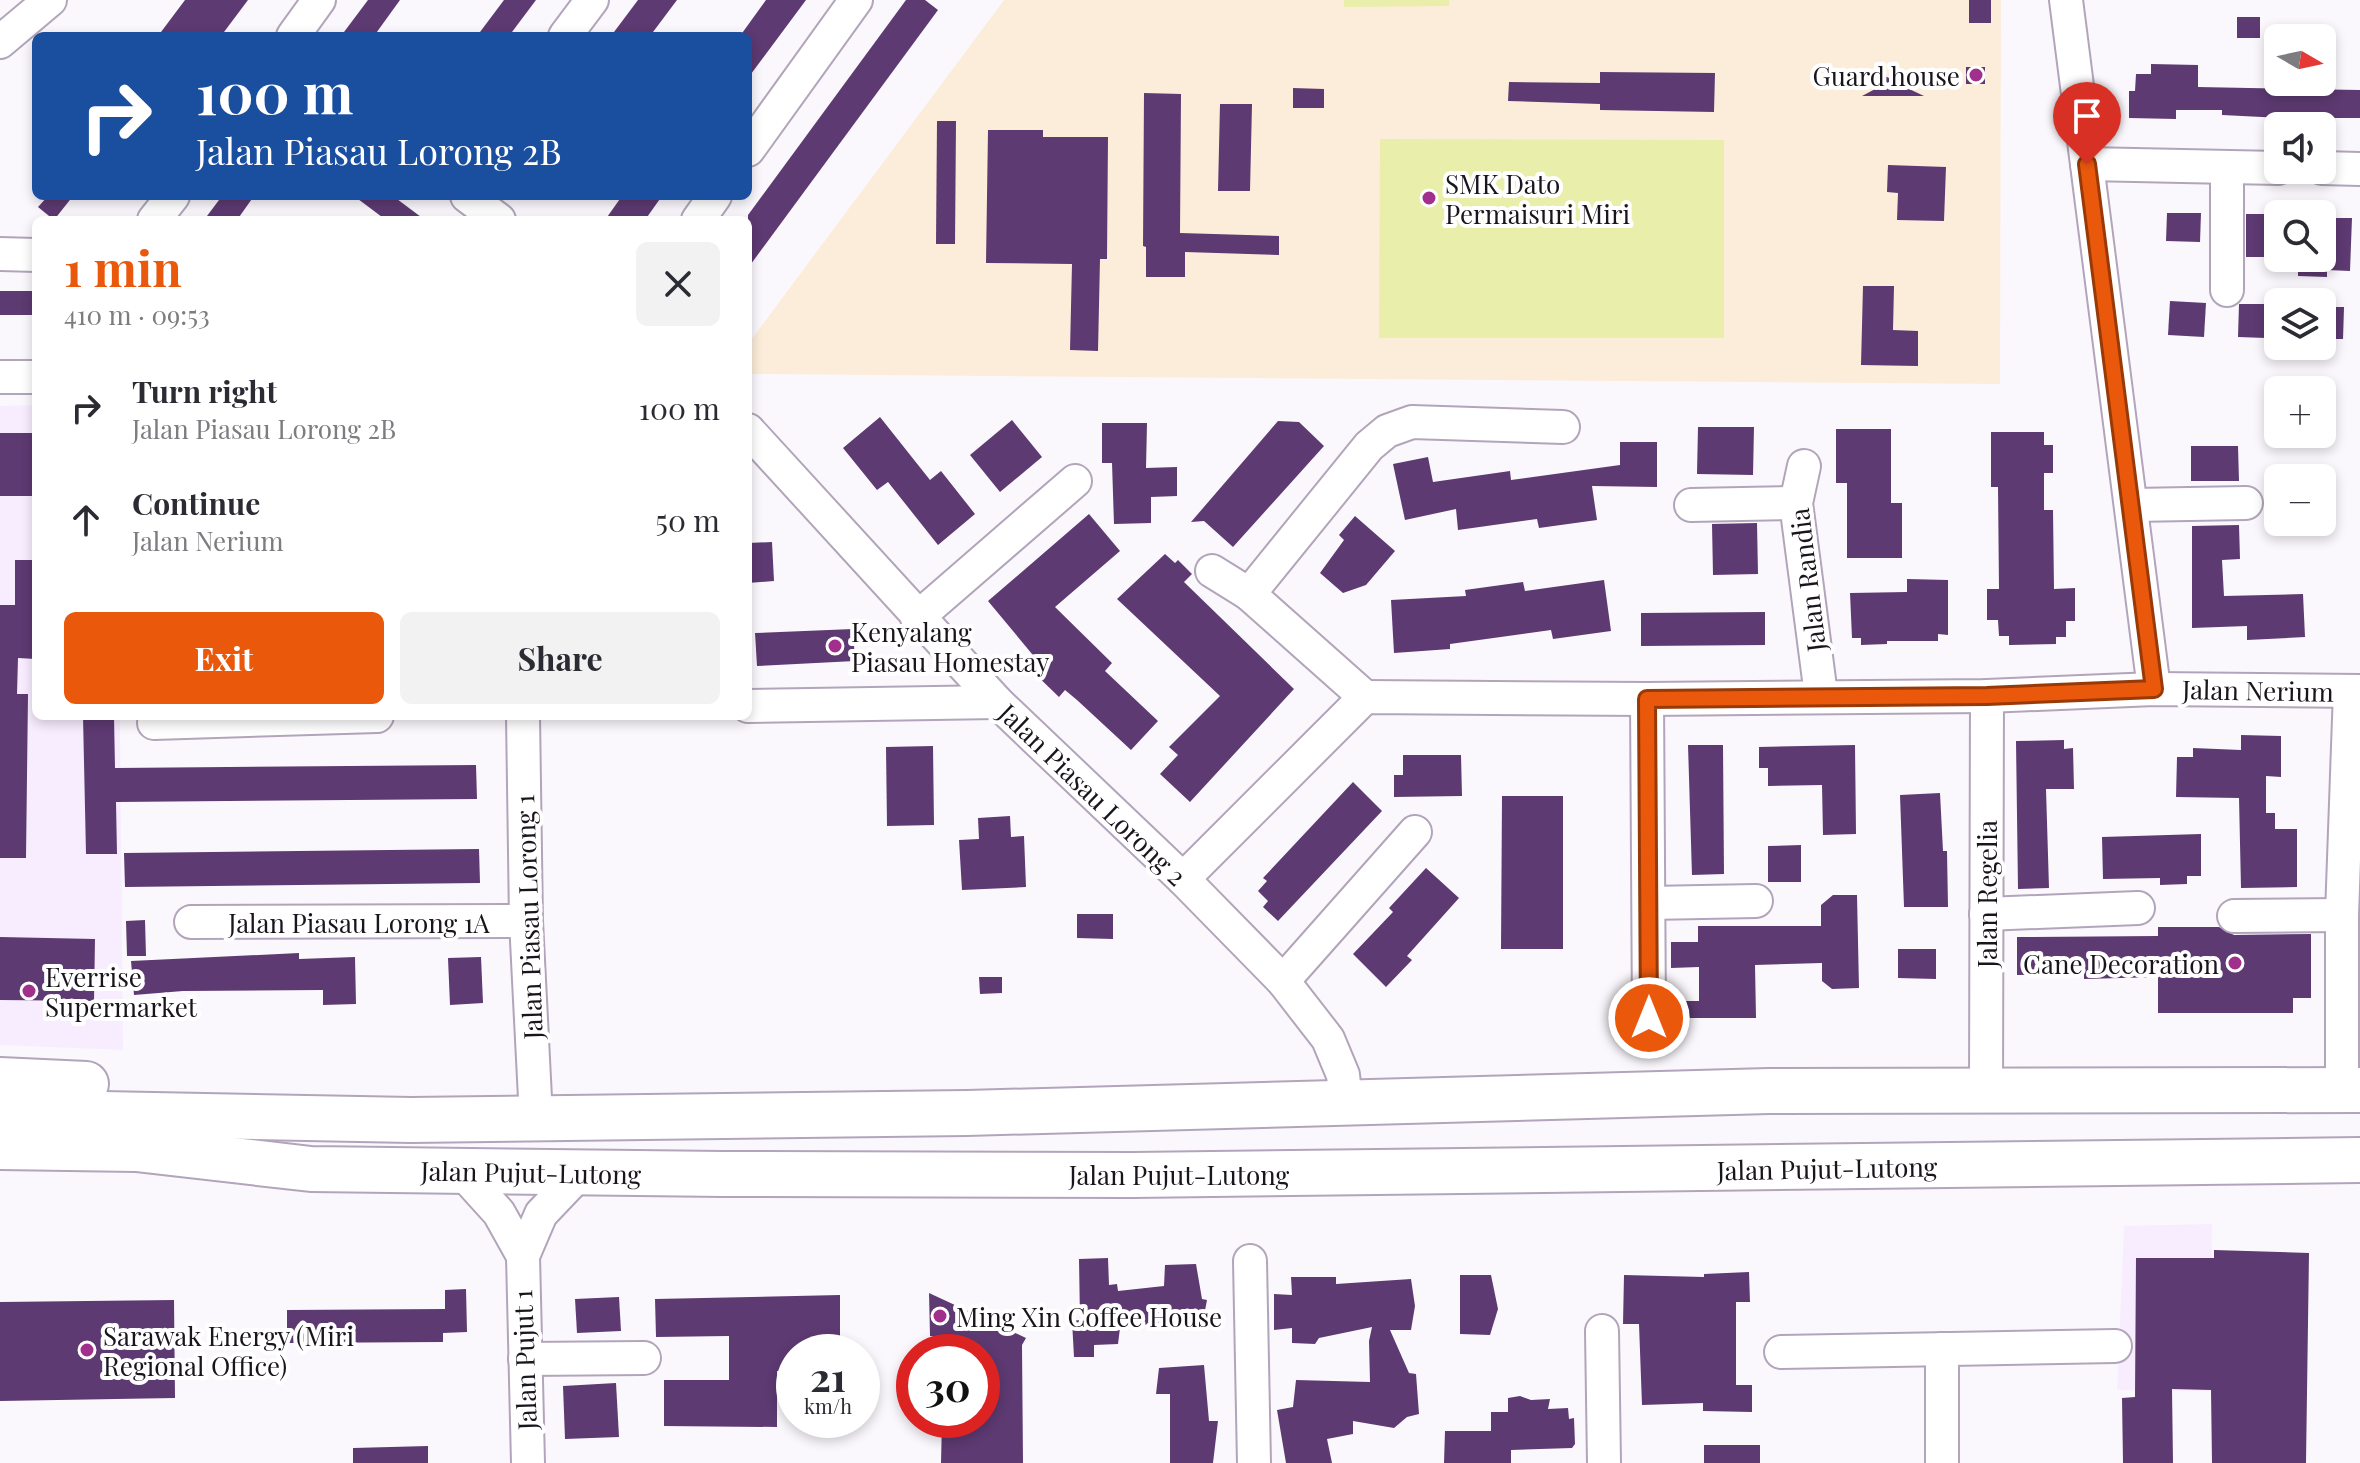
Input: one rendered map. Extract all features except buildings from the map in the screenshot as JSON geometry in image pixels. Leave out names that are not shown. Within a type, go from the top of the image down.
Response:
[{"type":"highway","points":[[0,1080],[276,1094],[450,1120]]},
{"type":"highway","name":"Jalan Pujut-Lutong","points":[[0,1112],[450,1120],[967,1113],[1769,1091],[2351,1090]]},
{"type":"highway","name":"Jalan Pujut-Lutong","points":[[0,1147],[136,1149],[311,1169],[580,1173],[1133,1175],[2355,1167]]},
{"type":"highway","points":[[0,1176],[124,1179],[311,1169]]},
{"type":"street","points":[[0,42],[50,0]]},
{"type":"street","points":[[296,32],[319,0]]},
{"type":"street","points":[[568,32],[592,0]]},
{"type":"street","points":[[752,144],[856,0]]},
{"type":"street","points":[[2066,0],[2133,505],[2154,689]]},
{"type":"street","points":[[2087,164],[2264,168]]},
{"type":"street","points":[[2227,167],[2227,290]]},
{"type":"street","points":[[2336,168],[2360,169]]},
{"type":"street","points":[[157,216],[170,200]]},
{"type":"street","points":[[472,200],[494,216]]},
{"type":"street","points":[[0,254],[32,255]]},
{"type":"street","points":[[0,377],[32,377]]},
{"type":"street","points":[[1249,594],[1369,446],[1387,431],[1412,422],[1563,427]]},
{"type":"street","name":"Jalan Piasau Lorong 2","points":[[752,434],[997,702],[1183,879],[1283,981],[1328,1039],[1343,1075],[1346,1102]]},
{"type":"street","name":"Jalan Randia","points":[[1804,466],[1796,503],[1821,695]]},
{"type":"street","points":[[917,618],[1075,481]]},
{"type":"street","points":[[1691,505],[1796,503]]},
{"type":"street","points":[[2133,505],[2246,503]]},
{"type":"street","points":[[1183,879],[1365,697],[1249,594],[1212,571]]},
{"type":"street","name":"Jalan Nerium","points":[[1365,697],[1647,699],[1821,695],[1987,696],[2154,689],[2355,691]]},
{"type":"street","points":[[2351,1090],[2342,915],[2355,691]]},
{"type":"street","name":"Jalan Regelia","points":[[1986,1091],[1987,696]]},
{"type":"street","points":[[1647,699],[1649,1018]]},
{"type":"street","points":[[752,706],[997,702]]},
{"type":"street","points":[[154,723],[248,720]]},
{"type":"street","name":"Jalan Piasau Lorong 1","points":[[523,720],[526,921],[536,1118]]},
{"type":"street","points":[[1283,981],[1415,832]]},
{"type":"street","points":[[1649,903],[1756,901]]},
{"type":"street","points":[[1986,914],[2138,908]]},
{"type":"street","points":[[2234,916],[2342,915]]},
{"type":"street","name":"Jalan Piasau Lorong 1A","points":[[191,922],[526,921]]},
{"type":"street","name":"Jalan Pujut 1","points":[[461,1171],[499,1213],[523,1256]]},
{"type":"street","name":"Jalan Pujut 1","points":[[528,1463],[523,1256],[541,1214],[580,1173]]},
{"type":"street","points":[[1250,1261],[1254,1463]]},
{"type":"street","points":[[1602,1331],[1604,1463]]},
{"type":"street","points":[[1781,1352],[2115,1346]]},
{"type":"street","points":[[1942,1349],[1942,1463]]},
{"type":"street","points":[[525,1359],[644,1358]]},
{"type":"shaded area","name":"SMK Dato Permaisuri Miri","points":[[1004,0],[2001,0],[2000,384],[752,374],[752,339]]},
{"type":"shaded area","points":[[32,405],[32,720],[120,720],[123,1050],[0,1045],[0,406]]},
{"type":"shaded area","points":[[2212,1224],[2209,1391],[2117,1390],[2124,1226]]},
{"type":"green space","points":[[1344,0],[1449,0],[1449,6],[1344,7]]},
{"type":"green space","points":[[1380,139],[1724,140],[1724,338],[1379,338]]},
{"type":"place","name":"Guard house","points":[[1976,75]]},
{"type":"place","name":"SMK Dato Permaisuri Miri","points":[[1429,198]]},
{"type":"place","name":"Kenyalang Piasau Homestay","points":[[835,646]]},
{"type":"place","name":"Cane Decoration","points":[[2235,963]]},
{"type":"place","name":"Everrise Supermarket","points":[[29,991]]},
{"type":"place","name":"Ming Xin Coffee House","points":[[940,1316]]},
{"type":"place","name":"Sarawak Energy (Miri Regional Office)","points":[[87,1350]]},
{"type":"route","points":[[1649,1018],[1647,699],[1821,695],[1987,696],[2154,689],[2133,505],[2087,164]]}]
